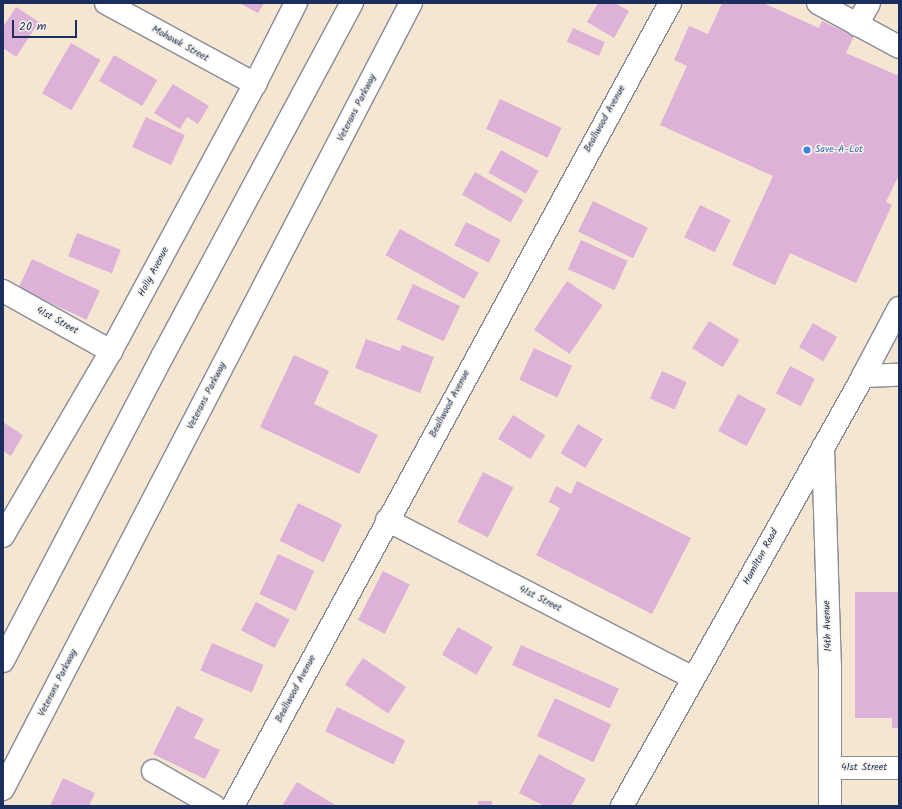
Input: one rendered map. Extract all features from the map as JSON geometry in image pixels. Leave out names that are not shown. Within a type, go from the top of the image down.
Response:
[{"type":"street","name":"Mohawk Street","points":[[106,3],[255,84]]},
{"type":"street","name":"Holly Avenue","points":[[3,536],[111,351],[255,84],[296,3]]},
{"type":"street","points":[[3,661],[162,358],[352,3]]},
{"type":"street","name":"Veterans Parkway","points":[[3,789],[411,3]]},
{"type":"street","name":"Beallwood Avenue","points":[[233,806],[387,520],[670,3]]},
{"type":"street","points":[[818,3],[899,47]]},
{"type":"street","points":[[857,25],[869,3]]},
{"type":"street","name":"41st Street","points":[[3,291],[111,351]]},
{"type":"street","name":"Hamilton Road","points":[[622,806],[863,376],[899,308]]},
{"type":"street","points":[[863,376],[899,375]]},
{"type":"street","name":"14th Avenue","points":[[823,446],[830,666],[830,806]]},
{"type":"street","name":"41st Street","points":[[387,520],[693,678]]},
{"type":"street","name":"41st Street","points":[[830,768],[899,768]]},
{"type":"street","points":[[153,771],[214,806]]},
{"type":"building","points":[[239,3],[264,3],[258,13]]},
{"type":"building","points":[[598,3],[615,3],[629,11],[614,38],[587,22]]},
{"type":"building","name":"Save-A-Lot","points":[[722,3],[763,3],[819,28],[822,21],[854,36],[846,53],[899,76],[899,175],[886,202],[892,205],[856,283],[790,253],[775,285],[732,265],[773,176],[660,125],[687,66],[674,60],[689,26],[708,34]]},
{"type":"building","points":[[16,7],[39,22],[16,57],[3,48],[3,27]]},
{"type":"building","points":[[573,28],[605,42],[599,56],[567,42]]},
{"type":"building","points":[[71,43],[100,60],[71,110],[42,93]]},
{"type":"building","points":[[114,55],[157,80],[142,106],[99,81]]},
{"type":"building","points":[[173,84],[209,106],[198,124],[187,117],[180,129],[154,113]]},
{"type":"building","points":[[500,99],[562,128],[548,158],[486,129]]},
{"type":"building","points":[[146,117],[185,135],[171,165],[132,147]]},
{"type":"building","points":[[501,150],[539,171],[526,194],[488,173]]},
{"type":"building","points":[[475,172],[523,200],[510,223],[462,195]]},
{"type":"building","points":[[593,201],[648,228],[633,258],[578,232]]},
{"type":"building","points":[[700,205],[731,220],[715,252],[684,237]]},
{"type":"building","points":[[466,222],[501,240],[489,263],[454,245]]},
{"type":"building","points":[[400,229],[479,273],[464,299],[385,255]]},
{"type":"building","points":[[77,233],[121,250],[112,273],[68,256]]},
{"type":"building","points":[[581,240],[628,261],[615,290],[568,269]]},
{"type":"building","points":[[32,259],[100,291],[86,320],[18,288]]},
{"type":"building","points":[[567,281],[603,305],[570,354],[534,330]]},
{"type":"building","points":[[413,284],[460,306],[444,341],[397,319]]},
{"type":"building","points":[[709,321],[740,340],[723,367],[692,348]]},
{"type":"building","points":[[813,323],[837,337],[823,361],[799,347]]},
{"type":"building","points":[[366,339],[400,351],[402,345],[434,357],[420,393],[355,368]]},
{"type":"building","points":[[534,348],[572,366],[557,397],[519,380]]},
{"type":"building","points":[[294,355],[329,371],[314,404],[378,435],[359,474],[260,427]]},
{"type":"building","points":[[790,366],[815,379],[801,406],[776,394]]},
{"type":"building","points":[[662,371],[687,382],[674,409],[650,398]]},
{"type":"building","points":[[738,394],[766,409],[747,446],[718,431]]},
{"type":"building","points":[[513,415],[545,435],[530,459],[498,439]]},
{"type":"building","points":[[3,422],[23,435],[11,456],[3,451]]},
{"type":"building","points":[[578,424],[603,439],[585,468],[560,453]]},
{"type":"building","points":[[483,472],[513,487],[488,537],[458,522]]},
{"type":"building","points":[[577,481],[691,538],[652,614],[536,555],[560,508],[549,502],[556,486],[571,494]]},
{"type":"building","points":[[298,503],[342,524],[324,562],[280,541]]},
{"type":"building","points":[[278,554],[314,571],[296,611],[259,594]]},
{"type":"building","points":[[383,571],[410,585],[385,634],[358,620]]},
{"type":"building","points":[[855,592],[899,592],[899,728],[892,728],[892,718],[855,718]]},
{"type":"building","points":[[256,602],[290,620],[275,648],[241,630]]},
{"type":"building","points":[[458,627],[493,647],[477,675],[442,655]]},
{"type":"building","points":[[212,643],[264,665],[252,692],[200,671]]},
{"type":"building","points":[[521,645],[619,689],[610,709],[512,665]]},
{"type":"building","points":[[363,658],[406,687],[388,714],[345,685]]},
{"type":"building","points":[[555,698],[611,724],[593,762],[537,736]]},
{"type":"building","points":[[177,706],[204,719],[194,738],[220,750],[205,779],[153,754]]},
{"type":"building","points":[[337,707],[405,740],[393,765],[325,731]]},
{"type":"building","points":[[539,754],[586,779],[571,806],[544,806],[519,793]]},
{"type":"building","points":[[63,778],[95,793],[89,806],[50,806]]},
{"type":"building","points":[[297,782],[337,806],[282,806]]},
{"type":"building","points":[[478,801],[492,801],[492,806],[478,806]]},
{"type":"place","name":"Save-A-Lot","points":[[807,150]]}]
